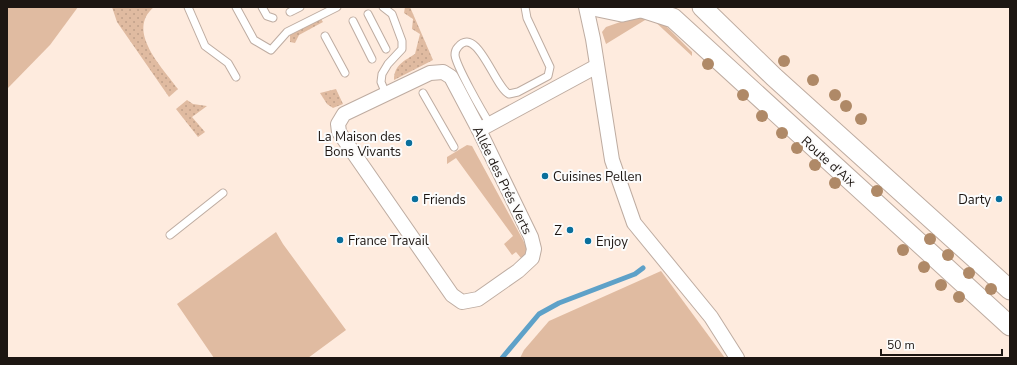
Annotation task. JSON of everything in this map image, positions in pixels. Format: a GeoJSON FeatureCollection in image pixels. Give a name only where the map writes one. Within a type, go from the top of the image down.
{"type":"FeatureCollection","features":[{"type":"Feature","properties":{"kind":"main road"},"geometry":{"type":"LineString","coordinates":[[598,7],[622,12],[643,8]]}},
{"type":"Feature","properties":{"kind":"main road","name":"Route d'Aix"},"geometry":{"type":"LineString","coordinates":[[702,7],[774,77],[1010,290]]}},
{"type":"Feature","properties":{"kind":"main road","name":"Route d'Aix"},"geometry":{"type":"LineString","coordinates":[[643,8],[673,18],[1010,326]]}},
{"type":"Feature","properties":{"kind":"street"},"geometry":{"type":"LineString","coordinates":[[586,7],[612,160],[634,223],[711,317],[737,358]]}},
{"type":"Feature","properties":{"kind":"street"},"geometry":{"type":"LineString","coordinates":[[485,127],[597,66]]}},
{"type":"Feature","properties":{"kind":"street","name":"Allée des Prés Verts"},"geometry":{"type":"LineString","coordinates":[[443,72],[451,77],[485,127],[531,237],[534,249],[532,258],[518,271],[478,299],[462,302],[452,295],[339,132],[338,124],[344,114],[386,94],[430,73],[443,72]]}},
{"type":"Feature","properties":{"kind":"lane"},"geometry":{"type":"LineString","coordinates":[[188,7],[205,46],[228,63],[236,77]]}},
{"type":"Feature","properties":{"kind":"lane"},"geometry":{"type":"LineString","coordinates":[[236,7],[254,40],[271,50],[287,32],[337,7]]}},
{"type":"Feature","properties":{"kind":"lane"},"geometry":{"type":"LineString","coordinates":[[262,7],[267,16],[273,18]]}},
{"type":"Feature","properties":{"kind":"lane"},"geometry":{"type":"LineString","coordinates":[[290,12],[300,7]]}},
{"type":"Feature","properties":{"kind":"lane"},"geometry":{"type":"LineString","coordinates":[[384,7],[392,14],[402,41],[402,49],[388,64],[382,74],[382,82],[386,94]]}},
{"type":"Feature","properties":{"kind":"lane"},"geometry":{"type":"LineString","coordinates":[[485,127],[479,106],[455,56],[456,49],[464,42],[468,42],[478,47],[502,90],[509,94],[518,92],[548,76],[550,68],[527,18],[526,7]]}},
{"type":"Feature","properties":{"kind":"lane"},"geometry":{"type":"LineString","coordinates":[[368,14],[386,49]]}},
{"type":"Feature","properties":{"kind":"lane"},"geometry":{"type":"LineString","coordinates":[[353,22],[372,59]]}},
{"type":"Feature","properties":{"kind":"lane"},"geometry":{"type":"LineString","coordinates":[[325,36],[345,73]]}},
{"type":"Feature","properties":{"kind":"lane"},"geometry":{"type":"LineString","coordinates":[[424,93],[454,147]]}},
{"type":"Feature","properties":{"kind":"lane"},"geometry":{"type":"LineString","coordinates":[[170,235],[223,193]]}},
{"type":"Feature","properties":{"kind":"shaded area"},"geometry":{"type":"Polygon","coordinates":[[[7,7],[78,7],[50,45],[7,89],[7,7]]]}},
{"type":"Feature","properties":{"kind":"shaded area"},"geometry":{"type":"Polygon","coordinates":[[[112,7],[154,7],[146,17],[143,27],[145,38],[156,60],[178,89],[169,97],[117,22],[112,7]]]}},
{"type":"Feature","properties":{"kind":"shaded area"},"geometry":{"type":"Polygon","coordinates":[[[405,7],[410,7],[433,60],[394,80],[394,75],[400,64],[415,54],[420,34],[412,29],[413,19],[404,13],[405,7]]]}},
{"type":"Feature","properties":{"kind":"shaded area"},"geometry":{"type":"Polygon","coordinates":[[[643,14],[656,16],[692,52],[692,56],[650,17],[606,44],[602,32],[606,27],[643,14]]]}},
{"type":"Feature","properties":{"kind":"shaded area"},"geometry":{"type":"Polygon","coordinates":[[[321,19],[323,22],[299,35],[295,43],[290,42],[290,35],[321,19]]]}},
{"type":"Feature","properties":{"kind":"shaded area"},"geometry":{"type":"Polygon","coordinates":[[[336,89],[343,104],[333,108],[327,104],[320,93],[336,89]]]}},
{"type":"Feature","properties":{"kind":"shaded area"},"geometry":{"type":"Polygon","coordinates":[[[187,100],[193,104],[207,106],[192,117],[205,132],[198,137],[176,109],[187,100]]]}},
{"type":"Feature","properties":{"kind":"shaded area"},"geometry":{"type":"Polygon","coordinates":[[[467,145],[472,146],[523,240],[529,253],[521,258],[516,252],[512,255],[504,244],[513,236],[456,158],[447,164],[447,157],[467,145]]]}},
{"type":"Feature","properties":{"kind":"shaded area"},"geometry":{"type":"Polygon","coordinates":[[[276,232],[283,244],[346,330],[308,358],[214,358],[177,304],[276,232]]]}},
{"type":"Feature","properties":{"kind":"shaded area"},"geometry":{"type":"Polygon","coordinates":[[[661,271],[725,358],[520,358],[524,350],[549,321],[661,271]]]}},
{"type":"Feature","properties":{"kind":"waterway"},"geometry":{"type":"LineString","coordinates":[[502,358],[539,314],[559,303],[635,274],[643,268]]}},
{"type":"Feature","properties":{"kind":"place","name":"La Maison des Bons Vivants"},"geometry":{"type":"Point","coordinates":[409,143]}},
{"type":"Feature","properties":{"kind":"place","name":"Cuisines Pellen"},"geometry":{"type":"Point","coordinates":[545,176]}},
{"type":"Feature","properties":{"kind":"place","name":"Friends"},"geometry":{"type":"Point","coordinates":[415,199]}},
{"type":"Feature","properties":{"kind":"place","name":"Darty"},"geometry":{"type":"Point","coordinates":[999,199]}},
{"type":"Feature","properties":{"kind":"place","name":"Z"},"geometry":{"type":"Point","coordinates":[570,230]}},
{"type":"Feature","properties":{"kind":"place","name":"France Travail"},"geometry":{"type":"Point","coordinates":[340,240]}},
{"type":"Feature","properties":{"kind":"place","name":"Enjoy"},"geometry":{"type":"Point","coordinates":[588,241]}}]}
